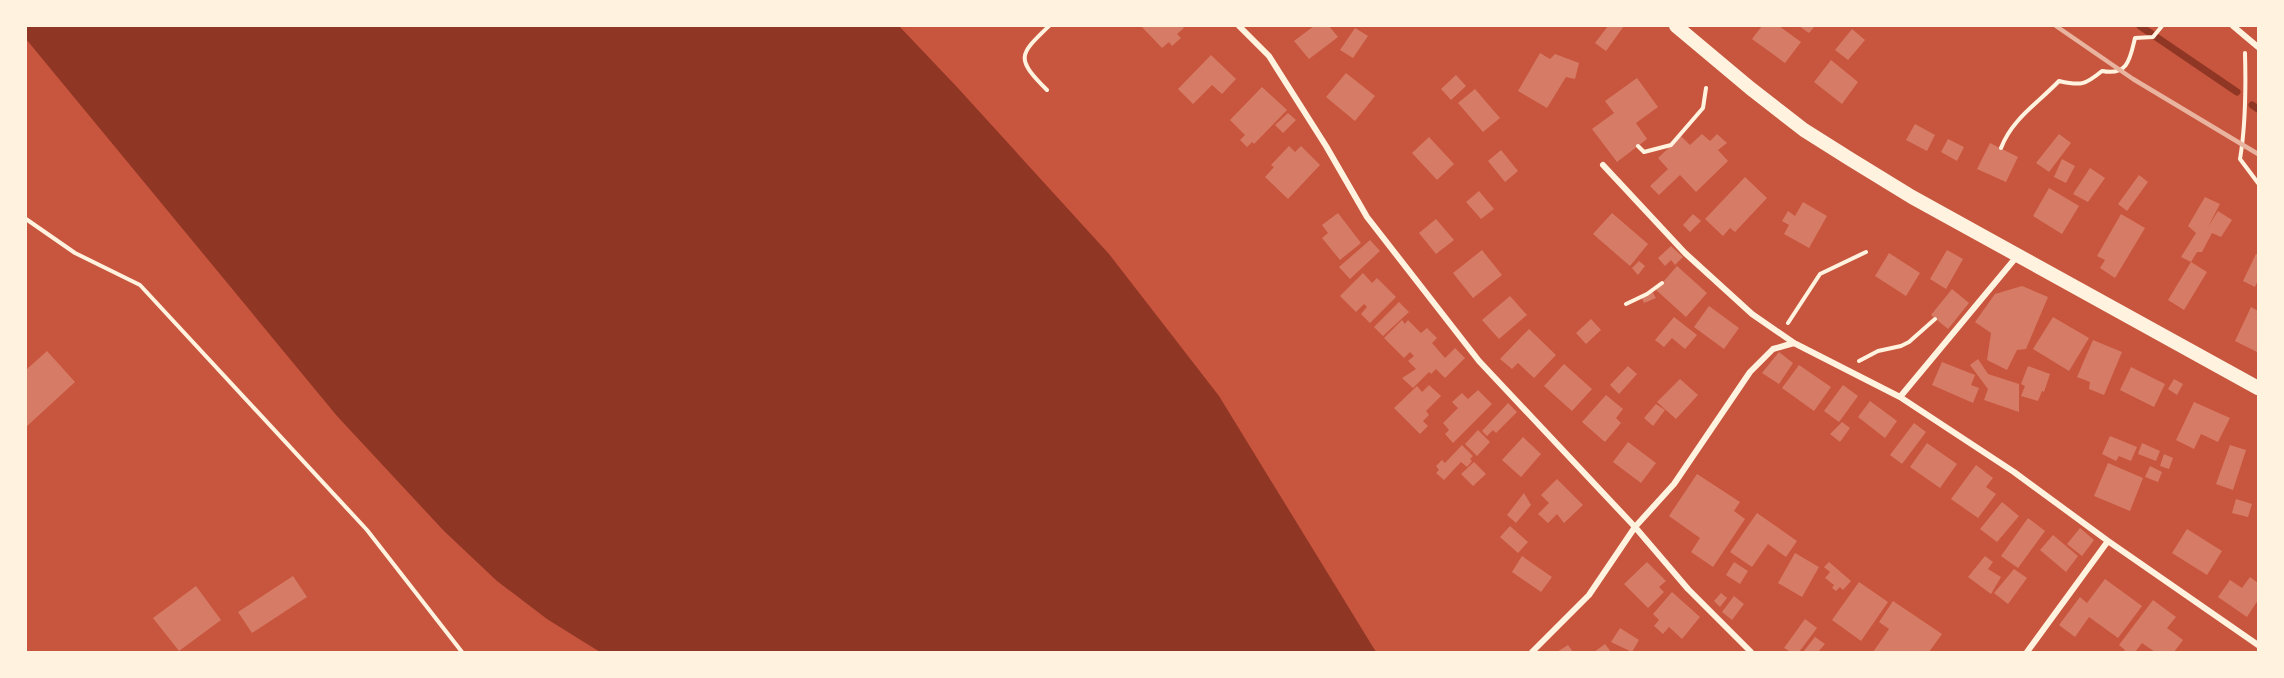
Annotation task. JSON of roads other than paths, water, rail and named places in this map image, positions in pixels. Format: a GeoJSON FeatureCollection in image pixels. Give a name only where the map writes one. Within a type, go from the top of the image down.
{"type":"FeatureCollection","features":[{"type":"Feature","properties":{"kind":"main road"},"geometry":{"type":"LineString","coordinates":[[1676,26],[1804,130],[1903,191],[2259,388]]}},
{"type":"Feature","properties":{"kind":"street"},"geometry":{"type":"LineString","coordinates":[[1239,26],[1269,56],[1326,146],[1367,217],[1479,361],[1635,527],[1688,589],[1751,652]]}},
{"type":"Feature","properties":{"kind":"street"},"geometry":{"type":"LineString","coordinates":[[2233,26],[2259,47]]}},
{"type":"Feature","properties":{"kind":"street"},"geometry":{"type":"LineString","coordinates":[[1603,165],[1685,252],[1752,314],[1794,343],[1900,397],[2014,472],[2108,541],[2259,645]]}},
{"type":"Feature","properties":{"kind":"street"},"geometry":{"type":"LineString","coordinates":[[1900,397],[2018,255]]}},
{"type":"Feature","properties":{"kind":"street"},"geometry":{"type":"LineString","coordinates":[[1532,652],[1589,595],[1635,527],[1674,483],[1750,372],[1773,349],[1794,343]]}},
{"type":"Feature","properties":{"kind":"street"},"geometry":{"type":"LineString","coordinates":[[2027,652],[2108,541]]}},
{"type":"Feature","properties":{"kind":"waterway"},"geometry":{"type":"LineString","coordinates":[[2140,26],[2237,92]]}},
{"type":"Feature","properties":{"kind":"waterway"},"geometry":{"type":"LineString","coordinates":[[2252,105],[2258,109]]}},
{"type":"Feature","properties":{"kind":"railway"},"geometry":{"type":"LineString","coordinates":[[2056,26],[2133,79],[2258,154]]}}]}
